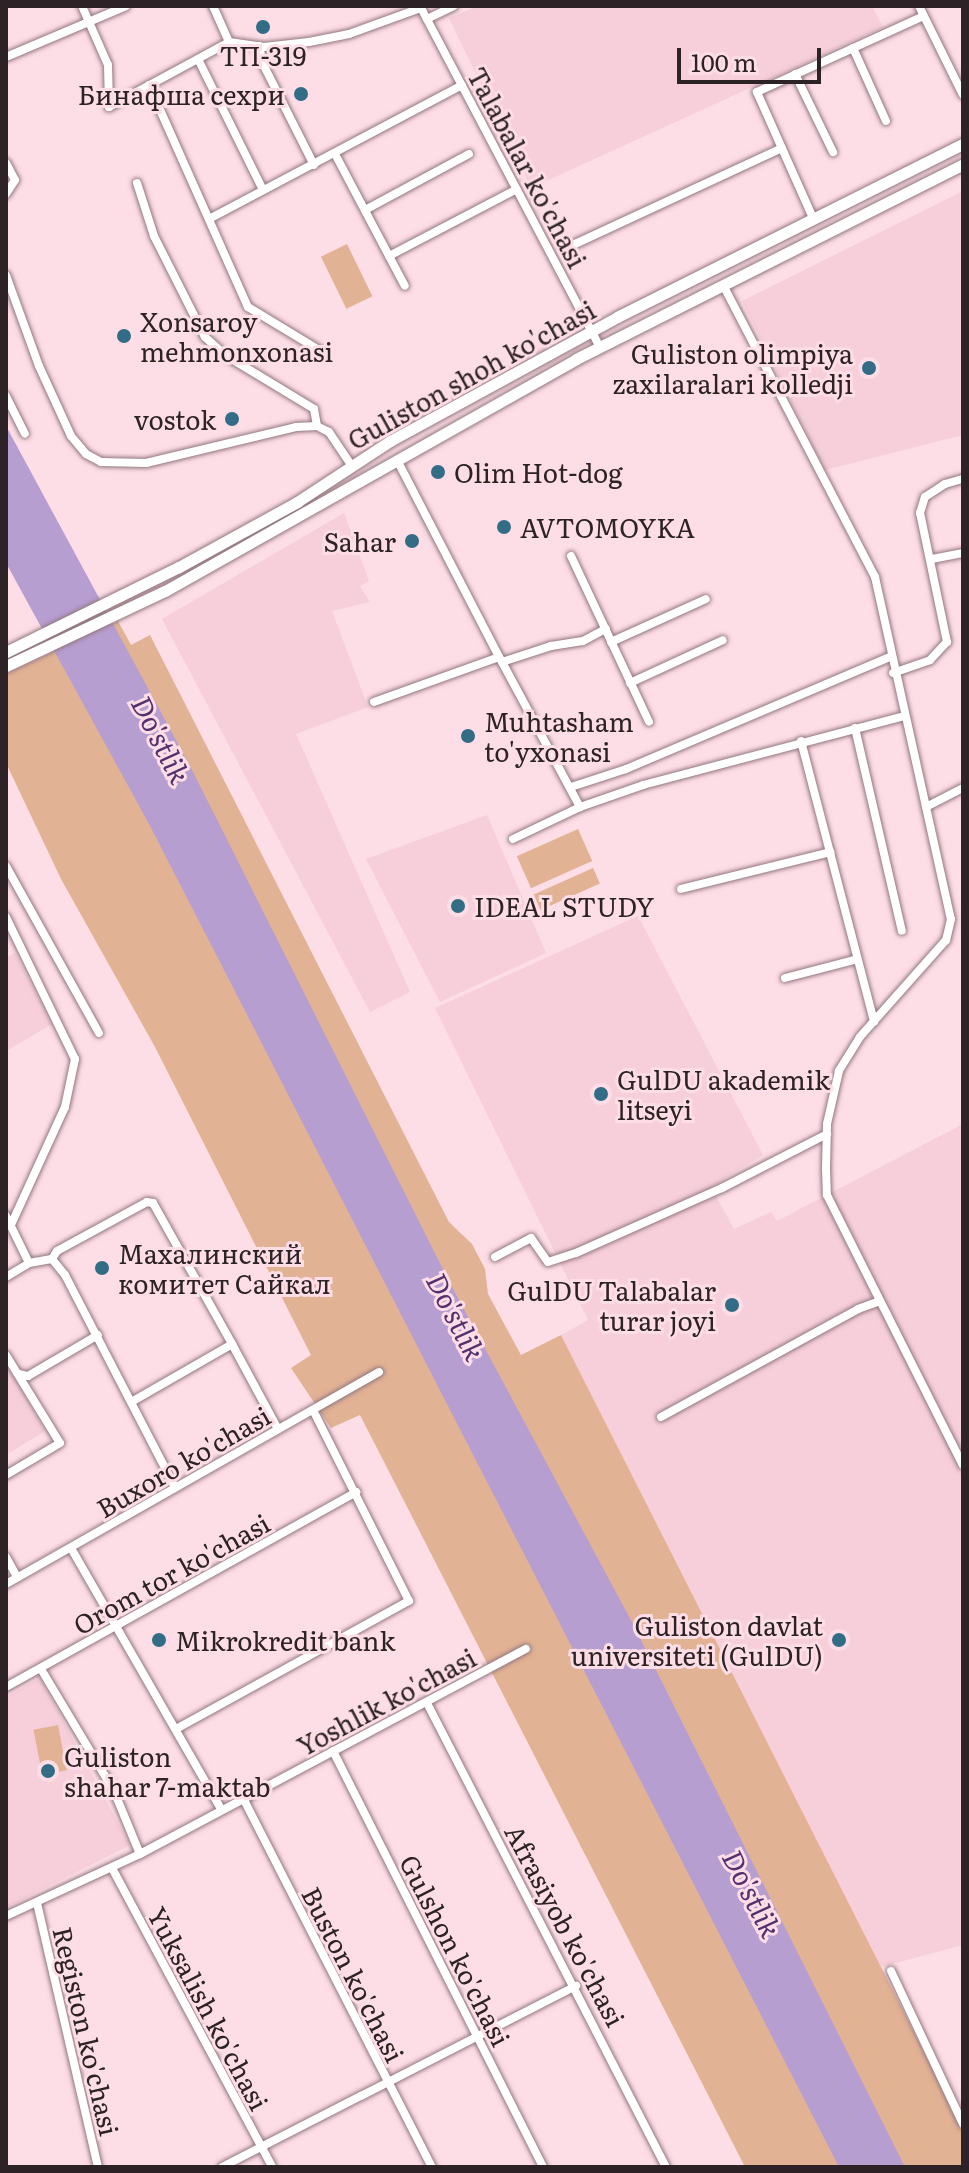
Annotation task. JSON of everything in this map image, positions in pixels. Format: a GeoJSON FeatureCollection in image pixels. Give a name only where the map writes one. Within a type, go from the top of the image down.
{"type":"FeatureCollection","features":[{"type":"Feature","properties":{"kind":"main road","name":"Guliston shoh ko'chasi"},"geometry":{"type":"LineString","coordinates":[[6,666],[30,656],[297,502],[351,465],[592,332],[963,144]]}},
{"type":"Feature","properties":{"kind":"main road","name":"Guliston shoh ko'chasi"},"geometry":{"type":"LineString","coordinates":[[6,652],[247,547],[372,473],[600,347],[963,164]]}},
{"type":"Feature","properties":{"kind":"street"},"geometry":{"type":"LineString","coordinates":[[82,6],[108,65],[109,107],[229,42],[259,46],[349,34],[421,7]]}},
{"type":"Feature","properties":{"kind":"street"},"geometry":{"type":"LineString","coordinates":[[6,57],[126,6]]}},
{"type":"Feature","properties":{"kind":"street"},"geometry":{"type":"LineString","coordinates":[[213,6],[229,42]]}},
{"type":"Feature","properties":{"kind":"street"},"geometry":{"type":"LineString","coordinates":[[427,19],[454,6]]}},
{"type":"Feature","properties":{"kind":"street"},"geometry":{"type":"LineString","coordinates":[[919,6],[963,95]]}},
{"type":"Feature","properties":{"kind":"street","name":"Talabalar ko'chasi"},"geometry":{"type":"LineString","coordinates":[[421,7],[600,347]]}},
{"type":"Feature","properties":{"kind":"street"},"geometry":{"type":"LineString","coordinates":[[813,218],[757,92],[924,16]]}},
{"type":"Feature","properties":{"kind":"street"},"geometry":{"type":"LineString","coordinates":[[259,46],[263,64],[314,165]]}},
{"type":"Feature","properties":{"kind":"street"},"geometry":{"type":"LineString","coordinates":[[853,48],[886,121]]}},
{"type":"Feature","properties":{"kind":"street"},"geometry":{"type":"LineString","coordinates":[[198,59],[263,190]]}},
{"type":"Feature","properties":{"kind":"street"},"geometry":{"type":"LineString","coordinates":[[795,74],[833,152]]}},
{"type":"Feature","properties":{"kind":"street"},"geometry":{"type":"LineString","coordinates":[[149,85],[248,307],[324,353]]}},
{"type":"Feature","properties":{"kind":"street"},"geometry":{"type":"LineString","coordinates":[[209,219],[462,85]]}},
{"type":"Feature","properties":{"kind":"street"},"geometry":{"type":"LineString","coordinates":[[575,244],[782,148]]}},
{"type":"Feature","properties":{"kind":"street"},"geometry":{"type":"LineString","coordinates":[[335,154],[405,286]]}},
{"type":"Feature","properties":{"kind":"street"},"geometry":{"type":"LineString","coordinates":[[365,210],[469,154]]}},
{"type":"Feature","properties":{"kind":"street"},"geometry":{"type":"LineString","coordinates":[[6,163],[15,180],[6,194]]}},
{"type":"Feature","properties":{"kind":"street"},"geometry":{"type":"LineString","coordinates":[[137,183],[154,236],[205,337],[225,355],[314,409],[317,426]]}},
{"type":"Feature","properties":{"kind":"street"},"geometry":{"type":"LineString","coordinates":[[389,256],[517,189]]}},
{"type":"Feature","properties":{"kind":"street"},"geometry":{"type":"LineString","coordinates":[[6,275],[39,366],[71,436],[86,454],[101,462],[146,463],[296,427],[317,426],[329,432],[351,465]]}},
{"type":"Feature","properties":{"kind":"street"},"geometry":{"type":"LineString","coordinates":[[723,285],[875,577],[893,673],[951,919],[946,940],[860,1037],[839,1071],[827,1134],[827,1195],[963,1465]]}},
{"type":"Feature","properties":{"kind":"street"},"geometry":{"type":"LineString","coordinates":[[6,396],[25,434]]}},
{"type":"Feature","properties":{"kind":"street"},"geometry":{"type":"LineString","coordinates":[[397,460],[580,807]]}},
{"type":"Feature","properties":{"kind":"street"},"geometry":{"type":"LineString","coordinates":[[893,673],[930,660],[947,642],[920,513],[925,497],[945,484],[963,479]]}},
{"type":"Feature","properties":{"kind":"street"},"geometry":{"type":"LineString","coordinates":[[932,559],[963,553]]}},
{"type":"Feature","properties":{"kind":"street"},"geometry":{"type":"LineString","coordinates":[[571,556],[649,722]]}},
{"type":"Feature","properties":{"kind":"street"},"geometry":{"type":"LineString","coordinates":[[611,642],[706,599]]}},
{"type":"Feature","properties":{"kind":"street"},"geometry":{"type":"LineString","coordinates":[[374,702],[500,659],[583,641],[606,629]]}},
{"type":"Feature","properties":{"kind":"street"},"geometry":{"type":"LineString","coordinates":[[630,683],[723,640]]}},
{"type":"Feature","properties":{"kind":"street"},"geometry":{"type":"LineString","coordinates":[[571,787],[626,769],[890,657]]}},
{"type":"Feature","properties":{"kind":"street"},"geometry":{"type":"LineString","coordinates":[[513,839],[580,807],[643,785],[904,716]]}},
{"type":"Feature","properties":{"kind":"street"},"geometry":{"type":"LineString","coordinates":[[855,728],[902,931]]}},
{"type":"Feature","properties":{"kind":"street"},"geometry":{"type":"LineString","coordinates":[[801,741],[874,1022]]}},
{"type":"Feature","properties":{"kind":"street"},"geometry":{"type":"LineString","coordinates":[[926,807],[963,788]]}},
{"type":"Feature","properties":{"kind":"street"},"geometry":{"type":"LineString","coordinates":[[681,889],[830,852]]}},
{"type":"Feature","properties":{"kind":"street"},"geometry":{"type":"LineString","coordinates":[[6,866],[99,1033]]}},
{"type":"Feature","properties":{"kind":"street"},"geometry":{"type":"LineString","coordinates":[[6,917],[75,1059],[65,1107],[10,1229]]}},
{"type":"Feature","properties":{"kind":"street"},"geometry":{"type":"LineString","coordinates":[[785,978],[858,959]]}},
{"type":"Feature","properties":{"kind":"street"},"geometry":{"type":"LineString","coordinates":[[495,1257],[531,1238],[548,1262],[576,1253],[722,1188],[827,1134]]}},
{"type":"Feature","properties":{"kind":"street"},"geometry":{"type":"LineString","coordinates":[[6,1277],[29,1263],[52,1259],[57,1251],[147,1202],[153,1203],[278,1429]]}},
{"type":"Feature","properties":{"kind":"street"},"geometry":{"type":"LineString","coordinates":[[6,1216],[29,1263]]}},
{"type":"Feature","properties":{"kind":"street"},"geometry":{"type":"LineString","coordinates":[[52,1259],[65,1275],[98,1335],[175,1487]]}},
{"type":"Feature","properties":{"kind":"street"},"geometry":{"type":"LineString","coordinates":[[661,1417],[858,1309],[880,1301]]}},
{"type":"Feature","properties":{"kind":"street"},"geometry":{"type":"LineString","coordinates":[[19,1374],[28,1376],[98,1335]]}},
{"type":"Feature","properties":{"kind":"street"},"geometry":{"type":"LineString","coordinates":[[133,1401],[232,1344]]}},
{"type":"Feature","properties":{"kind":"street"},"geometry":{"type":"LineString","coordinates":[[6,1355],[60,1443],[6,1475]]}},
{"type":"Feature","properties":{"kind":"street","name":"Buxoro ko'chasi"},"geometry":{"type":"LineString","coordinates":[[6,1584],[379,1372]]}},
{"type":"Feature","properties":{"kind":"street"},"geometry":{"type":"LineString","coordinates":[[176,1729],[409,1601],[313,1410]]}},
{"type":"Feature","properties":{"kind":"street","name":"Orom tor ko'chasi"},"geometry":{"type":"LineString","coordinates":[[6,1687],[356,1492]]}},
{"type":"Feature","properties":{"kind":"street"},"geometry":{"type":"LineString","coordinates":[[71,1548],[221,1809]]}},
{"type":"Feature","properties":{"kind":"street"},"geometry":{"type":"LineString","coordinates":[[6,1557],[17,1577]]}},
{"type":"Feature","properties":{"kind":"street","name":"Yoshlik ko'chasi"},"geometry":{"type":"LineString","coordinates":[[6,1916],[140,1854],[526,1649]]}},
{"type":"Feature","properties":{"kind":"street"},"geometry":{"type":"LineString","coordinates":[[41,1669],[114,1791],[140,1854]]}},
{"type":"Feature","properties":{"kind":"street","name":"Afrasiyob ko'chasi"},"geometry":{"type":"LineString","coordinates":[[427,1703],[576,1986],[666,2167]]}},
{"type":"Feature","properties":{"kind":"street","name":"Gulshon ko'chasi"},"geometry":{"type":"LineString","coordinates":[[333,1751],[543,2167]]}},
{"type":"Feature","properties":{"kind":"street","name":"Buston ko'chasi"},"geometry":{"type":"LineString","coordinates":[[243,1798],[432,2167]]}},
{"type":"Feature","properties":{"kind":"street","name":"Yuksalish ko'chasi"},"geometry":{"type":"LineString","coordinates":[[112,1868],[272,2167]]}},
{"type":"Feature","properties":{"kind":"street","name":"Registon ko'chasi"},"geometry":{"type":"LineString","coordinates":[[37,1903],[98,2167]]}},
{"type":"Feature","properties":{"kind":"street"},"geometry":{"type":"LineString","coordinates":[[891,1971],[963,2124]]}},
{"type":"Feature","properties":{"kind":"street"},"geometry":{"type":"LineString","coordinates":[[222,2167],[261,2150],[576,1986]]}},
{"type":"Feature","properties":{"kind":"shaded area"},"geometry":{"type":"Polygon","coordinates":[[[478,6],[872,6],[883,27],[531,188],[449,18],[478,6]]]}},
{"type":"Feature","properties":{"kind":"shaded area","name":"Guliston olimpiya zaxilaralari kolledji"},"geometry":{"type":"Polygon","coordinates":[[[963,191],[963,435],[825,470],[742,301],[963,191]]]}},
{"type":"Feature","properties":{"kind":"shaded area"},"geometry":{"type":"Polygon","coordinates":[[[347,244],[372,296],[346,309],[321,257],[347,244]]]}},
{"type":"Feature","properties":{"kind":"shaded area"},"geometry":{"type":"Polygon","coordinates":[[[344,513],[369,581],[360,586],[370,602],[332,611],[368,707],[296,734],[410,992],[370,1012],[162,619],[344,513]]]}},
{"type":"Feature","properties":{"kind":"shaded area"},"geometry":{"type":"Polygon","coordinates":[[[118,621],[131,645],[150,635],[449,1222],[472,1244],[485,1269],[488,1294],[521,1355],[561,1335],[963,2129],[963,2167],[745,2167],[360,1415],[331,1428],[291,1368],[311,1355],[155,1047],[61,879],[6,763],[6,674],[118,621]]]}},
{"type":"Feature","properties":{"kind":"shaded area","name":"IDEAL STUDY"},"geometry":{"type":"Polygon","coordinates":[[[487,815],[546,953],[440,1002],[366,859],[487,815]]]}},
{"type":"Feature","properties":{"kind":"shaded area"},"geometry":{"type":"Polygon","coordinates":[[[578,829],[592,861],[531,888],[517,856],[578,829]]]}},
{"type":"Feature","properties":{"kind":"shaded area"},"geometry":{"type":"Polygon","coordinates":[[[593,868],[600,884],[541,910],[534,894],[593,868]]]}},
{"type":"Feature","properties":{"kind":"shaded area","name":"Guliston davlat universiteti (GulDU)"},"geometry":{"type":"Polygon","coordinates":[[[638,916],[763,1155],[711,1187],[734,1229],[771,1212],[777,1221],[963,1124],[963,1945],[881,1967],[561,1335],[588,1320],[435,1008],[638,916]]]}},
{"type":"Feature","properties":{"kind":"shaded area"},"geometry":{"type":"Polygon","coordinates":[[[15,953],[52,1024],[6,1051],[6,958],[15,953]]]}},
{"type":"Feature","properties":{"kind":"shaded area"},"geometry":{"type":"Polygon","coordinates":[[[6,1364],[45,1431],[6,1455],[6,1364]]]}},
{"type":"Feature","properties":{"kind":"shaded area","name":"Guliston shahar 7-maktab"},"geometry":{"type":"Polygon","coordinates":[[[40,1678],[130,1845],[6,1908],[6,1697],[40,1678]]]}},
{"type":"Feature","properties":{"kind":"shaded area"},"geometry":{"type":"Polygon","coordinates":[[[58,1725],[67,1770],[42,1775],[33,1730],[58,1725]]]}},
{"type":"Feature","properties":{"kind":"water","name":"Do'stlik"},"geometry":{"type":"Polygon","coordinates":[[[6,426],[189,764],[452,1287],[633,1624],[905,2167],[839,2167],[149,824],[6,563],[6,426]]]}},
{"type":"Feature","properties":{"kind":"place","name":"ТП-319"},"geometry":{"type":"Point","coordinates":[263,27]}},
{"type":"Feature","properties":{"kind":"place","name":"Бинафша сехри"},"geometry":{"type":"Point","coordinates":[301,94]}},
{"type":"Feature","properties":{"kind":"place","name":"Xonsaroy mehmonxonasi"},"geometry":{"type":"Point","coordinates":[124,336]}},
{"type":"Feature","properties":{"kind":"place","name":"Guliston olimpiya zaxilaralari kolledji"},"geometry":{"type":"Point","coordinates":[869,368]}},
{"type":"Feature","properties":{"kind":"place","name":"vostok"},"geometry":{"type":"Point","coordinates":[232,419]}},
{"type":"Feature","properties":{"kind":"place","name":"Olim Hot-dog"},"geometry":{"type":"Point","coordinates":[438,472]}},
{"type":"Feature","properties":{"kind":"place","name":"AVTOMOYKA"},"geometry":{"type":"Point","coordinates":[504,527]}},
{"type":"Feature","properties":{"kind":"place","name":"Sahar"},"geometry":{"type":"Point","coordinates":[412,541]}},
{"type":"Feature","properties":{"kind":"place","name":"Muhtasham to'yxonasi"},"geometry":{"type":"Point","coordinates":[468,736]}},
{"type":"Feature","properties":{"kind":"place","name":"IDEAL STUDY"},"geometry":{"type":"Point","coordinates":[458,906]}},
{"type":"Feature","properties":{"kind":"place","name":"GulDU akademik litseyi"},"geometry":{"type":"Point","coordinates":[601,1094]}},
{"type":"Feature","properties":{"kind":"place","name":"Махалинский комитет Сайкал"},"geometry":{"type":"Point","coordinates":[102,1268]}},
{"type":"Feature","properties":{"kind":"place","name":"GulDU Talabalar turar joyi"},"geometry":{"type":"Point","coordinates":[732,1305]}},
{"type":"Feature","properties":{"kind":"place","name":"Mikrokredit bank"},"geometry":{"type":"Point","coordinates":[159,1640]}},
{"type":"Feature","properties":{"kind":"place","name":"Guliston davlat universiteti (GulDU)"},"geometry":{"type":"Point","coordinates":[839,1640]}},
{"type":"Feature","properties":{"kind":"place","name":"Guliston shahar 7-maktab"},"geometry":{"type":"Point","coordinates":[48,1771]}}]}
